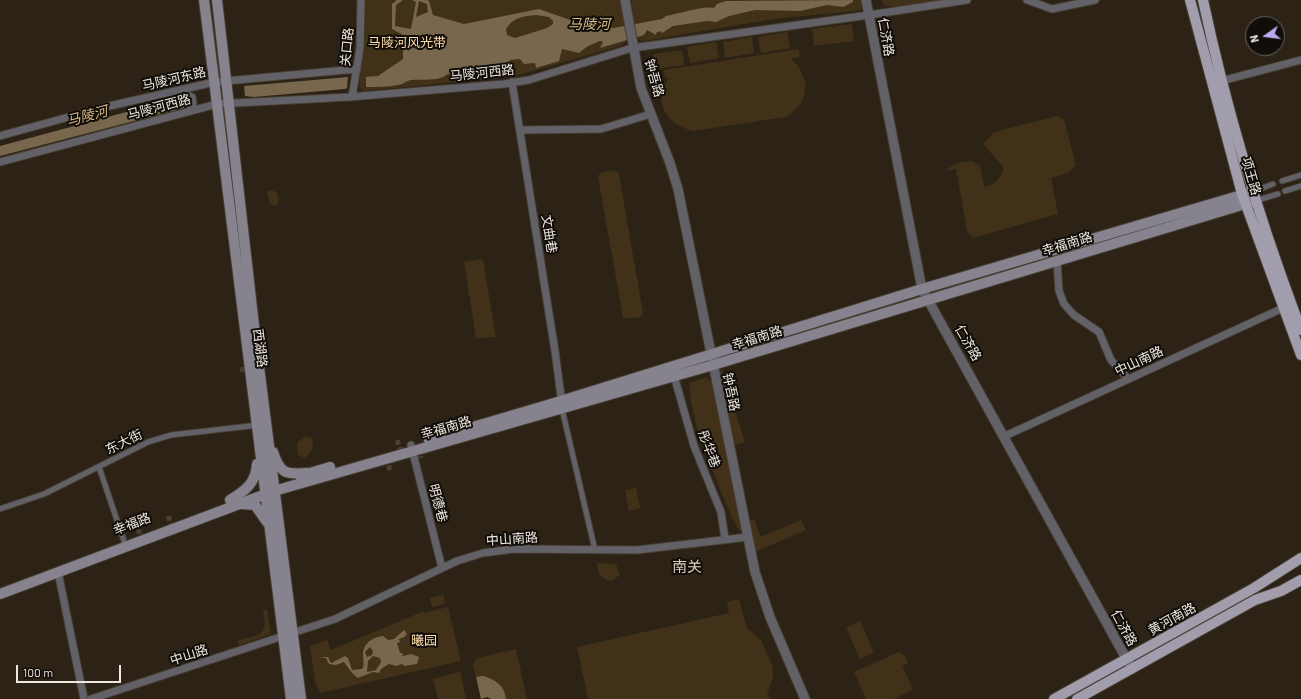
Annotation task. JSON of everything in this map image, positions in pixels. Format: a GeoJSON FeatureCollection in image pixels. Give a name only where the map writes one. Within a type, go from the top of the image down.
{"type":"FeatureCollection","features":[{"type":"Feature","properties":{"kind":"main road","name":"西湖路"},"geometry":{"type":"LineString","coordinates":[[204,0],[288,635],[301,699]]}},
{"type":"Feature","properties":{"kind":"main road","name":"西湖路"},"geometry":{"type":"LineString","coordinates":[[217,0],[230,103],[261,427]]}},
{"type":"Feature","properties":{"kind":"main road","name":"项王路"},"geometry":{"type":"LineString","coordinates":[[1190,0],[1249,198],[1284,308],[1301,355]]}},
{"type":"Feature","properties":{"kind":"main road","name":"项王路"},"geometry":{"type":"LineString","coordinates":[[1203,0],[1249,198],[1301,330]]}},
{"type":"Feature","properties":{"kind":"main road","name":"幸福南路"},"geometry":{"type":"LineString","coordinates":[[712,360],[928,300],[1057,261],[1249,198]]}},
{"type":"Feature","properties":{"kind":"main road","name":"幸福南路"},"geometry":{"type":"LineString","coordinates":[[269,489],[313,475],[673,372],[922,290],[1249,198]]}},
{"type":"Feature","properties":{"kind":"main road"},"geometry":{"type":"LineString","coordinates":[[261,427],[280,469],[290,474],[313,475]]}},
{"type":"Feature","properties":{"kind":"main road"},"geometry":{"type":"LineString","coordinates":[[231,503],[250,486],[255,477],[261,427]]}},
{"type":"Feature","properties":{"kind":"main road"},"geometry":{"type":"LineString","coordinates":[[274,525],[284,496],[313,475]]}},
{"type":"Feature","properties":{"kind":"main road","name":"幸福路"},"geometry":{"type":"LineString","coordinates":[[0,594],[269,489]]}},
{"type":"Feature","properties":{"kind":"main road"},"geometry":{"type":"LineString","coordinates":[[231,503],[255,505],[274,525]]}},
{"type":"Feature","properties":{"kind":"main road","name":"幸福路"},"geometry":{"type":"LineString","coordinates":[[0,587],[125,544]]}},
{"type":"Feature","properties":{"kind":"main road","name":"黄河南路"},"geometry":{"type":"LineString","coordinates":[[1054,699],[1254,588],[1301,558]]}},
{"type":"Feature","properties":{"kind":"main road","name":"黄河南路"},"geometry":{"type":"LineString","coordinates":[[1078,699],[1255,600],[1281,591],[1301,580]]}},
{"type":"Feature","properties":{"kind":"main road","name":"西湖路"},"geometry":{"type":"LineString","coordinates":[[288,635],[291,699]]}},
{"type":"Feature","properties":{"kind":"street","name":"关口路"},"geometry":{"type":"LineString","coordinates":[[352,97],[360,42],[361,0]]}},
{"type":"Feature","properties":{"kind":"street","name":"钟吾路"},"geometry":{"type":"LineString","coordinates":[[625,0],[641,88],[670,163],[678,189],[748,537],[762,595],[784,652],[805,699]]}},
{"type":"Feature","properties":{"kind":"street","name":"仁济路"},"geometry":{"type":"LineString","coordinates":[[866,0],[922,290],[1132,669]]}},
{"type":"Feature","properties":{"kind":"street","name":"马陵河西路"},"geometry":{"type":"LineString","coordinates":[[0,162],[217,104],[352,97],[529,80],[572,67],[632,44],[869,15],[967,0]]}},
{"type":"Feature","properties":{"kind":"street"},"geometry":{"type":"LineString","coordinates":[[1030,0],[1046,8],[1052,9],[1094,0]]}},
{"type":"Feature","properties":{"kind":"street"},"geometry":{"type":"LineString","coordinates":[[1221,81],[1301,60]]}},
{"type":"Feature","properties":{"kind":"street","name":"马陵河东路"},"geometry":{"type":"LineString","coordinates":[[0,136],[106,107],[214,82],[357,69]]}},
{"type":"Feature","properties":{"kind":"street","name":"文曲巷"},"geometry":{"type":"LineString","coordinates":[[512,82],[561,390],[562,405]]}},
{"type":"Feature","properties":{"kind":"street"},"geometry":{"type":"LineString","coordinates":[[176,91],[192,97],[193,104],[189,111]]}},
{"type":"Feature","properties":{"kind":"street"},"geometry":{"type":"LineString","coordinates":[[520,130],[600,129],[651,114]]}},
{"type":"Feature","properties":{"kind":"street"},"geometry":{"type":"LineString","coordinates":[[1282,182],[1301,175]]}},
{"type":"Feature","properties":{"kind":"street"},"geometry":{"type":"LineString","coordinates":[[1249,198],[1273,184]]}},
{"type":"Feature","properties":{"kind":"street"},"geometry":{"type":"LineString","coordinates":[[1285,191],[1301,186]]}},
{"type":"Feature","properties":{"kind":"street"},"geometry":{"type":"LineString","coordinates":[[1249,198],[1278,194]]}},
{"type":"Feature","properties":{"kind":"street"},"geometry":{"type":"LineString","coordinates":[[1057,261],[1059,291],[1064,304],[1074,315],[1094,327],[1099,332],[1110,360],[1128,379]]}},
{"type":"Feature","properties":{"kind":"street","name":"中山南路"},"geometry":{"type":"LineString","coordinates":[[1004,436],[1284,308]]}},
{"type":"Feature","properties":{"kind":"street","name":"彤华巷"},"geometry":{"type":"LineString","coordinates":[[673,372],[694,446],[721,512],[725,539]]}},
{"type":"Feature","properties":{"kind":"street"},"geometry":{"type":"LineString","coordinates":[[562,405],[595,550]]}},
{"type":"Feature","properties":{"kind":"street","name":"东大街"},"geometry":{"type":"LineString","coordinates":[[0,509],[44,494],[148,442],[164,436],[261,427]]}},
{"type":"Feature","properties":{"kind":"street","name":"明德巷"},"geometry":{"type":"LineString","coordinates":[[411,448],[442,568]]}},
{"type":"Feature","properties":{"kind":"street"},"geometry":{"type":"LineString","coordinates":[[99,467],[125,544]]}},
{"type":"Feature","properties":{"kind":"street","name":"中山南路"},"geometry":{"type":"LineString","coordinates":[[288,635],[351,612],[442,568],[483,553],[503,549],[637,550],[748,537]]}},
{"type":"Feature","properties":{"kind":"street"},"geometry":{"type":"LineString","coordinates":[[58,572],[84,699]]}},
{"type":"Feature","properties":{"kind":"street","name":"中山路"},"geometry":{"type":"LineString","coordinates":[[91,699],[288,635]]}},
{"type":"Feature","properties":{"kind":"green space","name":"马陵河风光带"},"geometry":{"type":"Polygon","coordinates":[[[364,0],[621,0],[626,42],[620,46],[515,76],[365,91],[361,90],[359,84],[365,35],[364,0]]]}},
{"type":"Feature","properties":{"kind":"green space"},"geometry":{"type":"Polygon","coordinates":[[[631,0],[862,0],[863,5],[860,10],[854,11],[774,19],[644,41],[639,40],[636,36],[631,0]]]}},
{"type":"Feature","properties":{"kind":"green space"},"geometry":{"type":"Polygon","coordinates":[[[882,0],[944,0],[893,7],[884,5],[882,0]]]}},
{"type":"Feature","properties":{"kind":"green space"},"geometry":{"type":"Polygon","coordinates":[[[852,24],[854,41],[814,46],[812,29],[852,24]]]}},
{"type":"Feature","properties":{"kind":"green space"},"geometry":{"type":"Polygon","coordinates":[[[787,32],[790,48],[761,53],[758,37],[787,32]]]}},
{"type":"Feature","properties":{"kind":"green space"},"geometry":{"type":"Polygon","coordinates":[[[752,37],[754,53],[725,58],[723,42],[752,37]]]}},
{"type":"Feature","properties":{"kind":"green space"},"geometry":{"type":"Polygon","coordinates":[[[716,42],[719,58],[690,63],[687,47],[716,42]]]}},
{"type":"Feature","properties":{"kind":"green space"},"geometry":{"type":"Polygon","coordinates":[[[799,49],[800,57],[791,59],[799,67],[806,84],[804,96],[801,103],[791,114],[785,117],[694,131],[680,126],[665,113],[661,100],[663,88],[669,77],[665,78],[664,70],[799,49]]]}},
{"type":"Feature","properties":{"kind":"green space"},"geometry":{"type":"Polygon","coordinates":[[[682,50],[684,65],[655,69],[653,54],[682,50]]]}},
{"type":"Feature","properties":{"kind":"green space"},"geometry":{"type":"Polygon","coordinates":[[[1058,116],[1064,120],[1076,165],[1068,173],[1051,178],[1058,214],[973,238],[967,231],[956,169],[945,170],[958,163],[972,161],[980,166],[984,187],[992,184],[1001,176],[1004,168],[983,144],[994,132],[1058,116]]]}},
{"type":"Feature","properties":{"kind":"green space"},"geometry":{"type":"Polygon","coordinates":[[[615,170],[619,174],[643,313],[640,317],[626,319],[623,317],[598,177],[600,173],[615,170]]]}},
{"type":"Feature","properties":{"kind":"green space"},"geometry":{"type":"Polygon","coordinates":[[[269,190],[277,192],[279,201],[276,206],[270,204],[267,193],[269,190]]]}},
{"type":"Feature","properties":{"kind":"green space"},"geometry":{"type":"Polygon","coordinates":[[[483,259],[496,337],[476,338],[464,262],[483,259]]]}},
{"type":"Feature","properties":{"kind":"green space"},"geometry":{"type":"Polygon","coordinates":[[[722,370],[745,442],[732,446],[716,372],[722,370]]]}},
{"type":"Feature","properties":{"kind":"green space"},"geometry":{"type":"Polygon","coordinates":[[[707,377],[712,383],[742,531],[740,531],[729,510],[696,424],[690,397],[689,383],[707,377]]]}},
{"type":"Feature","properties":{"kind":"green space"},"geometry":{"type":"Polygon","coordinates":[[[306,436],[312,438],[313,448],[305,458],[298,455],[297,443],[306,436]]]}},
{"type":"Feature","properties":{"kind":"green space"},"geometry":{"type":"Polygon","coordinates":[[[636,488],[640,508],[629,511],[625,490],[636,488]]]}},
{"type":"Feature","properties":{"kind":"green space"},"geometry":{"type":"Polygon","coordinates":[[[754,519],[761,537],[801,520],[806,530],[755,552],[749,521],[754,519]]]}},
{"type":"Feature","properties":{"kind":"green space"},"geometry":{"type":"Polygon","coordinates":[[[597,563],[616,564],[620,575],[611,581],[605,579],[599,573],[597,563]]]}},
{"type":"Feature","properties":{"kind":"green space"},"geometry":{"type":"Polygon","coordinates":[[[443,595],[445,604],[432,607],[430,598],[443,595]]]}},
{"type":"Feature","properties":{"kind":"green space"},"geometry":{"type":"Polygon","coordinates":[[[739,599],[747,628],[761,640],[773,667],[773,677],[767,695],[771,699],[588,699],[577,647],[729,613],[727,602],[739,599]]]}},
{"type":"Feature","properties":{"kind":"green space","name":"曦园"},"geometry":{"type":"Polygon","coordinates":[[[448,607],[461,661],[320,693],[315,681],[310,646],[327,640],[331,650],[424,611],[425,613],[448,607]]]}},
{"type":"Feature","properties":{"kind":"green space"},"geometry":{"type":"Polygon","coordinates":[[[263,610],[267,610],[271,634],[239,645],[237,641],[261,633],[264,626],[263,610]]]}},
{"type":"Feature","properties":{"kind":"green space"},"geometry":{"type":"Polygon","coordinates":[[[860,621],[874,652],[860,659],[846,628],[860,621]]]}},
{"type":"Feature","properties":{"kind":"green space"},"geometry":{"type":"Polygon","coordinates":[[[516,649],[527,699],[506,699],[506,695],[489,677],[476,677],[473,665],[477,658],[516,649]]]}},
{"type":"Feature","properties":{"kind":"green space"},"geometry":{"type":"Polygon","coordinates":[[[899,652],[904,655],[908,663],[902,666],[913,689],[894,699],[866,699],[854,672],[899,652]]]}},
{"type":"Feature","properties":{"kind":"green space"},"geometry":{"type":"Polygon","coordinates":[[[460,672],[466,699],[438,699],[433,679],[460,672]]]}},
{"type":"Feature","properties":{"kind":"water","name":"马陵河"},"geometry":{"type":"Polygon","coordinates":[[[403,0],[396,5],[395,26],[411,29],[416,2],[412,0],[427,0],[429,1],[433,15],[464,24],[539,9],[576,22],[578,31],[589,29],[589,27],[584,28],[583,22],[593,20],[607,27],[614,28],[662,19],[666,16],[698,9],[710,7],[714,8],[717,4],[726,1],[853,0],[853,2],[843,7],[827,5],[800,11],[755,10],[729,16],[716,22],[707,21],[673,26],[662,33],[660,31],[656,33],[656,35],[647,30],[644,35],[600,48],[603,42],[600,41],[588,46],[579,53],[562,49],[559,61],[536,68],[535,63],[524,64],[520,59],[510,60],[509,63],[502,65],[500,71],[448,74],[444,77],[430,80],[411,80],[400,85],[366,87],[366,77],[378,76],[403,59],[403,35],[392,29],[392,4],[396,1],[403,0]],[[419,1],[416,17],[428,12],[427,4],[419,1]],[[536,15],[518,18],[515,20],[508,26],[506,30],[507,35],[515,38],[547,28],[553,24],[553,21],[549,17],[536,15]]]}},
{"type":"Feature","properties":{"kind":"water"},"geometry":{"type":"Polygon","coordinates":[[[348,77],[347,88],[345,89],[254,97],[245,96],[244,86],[348,77]]]}},
{"type":"Feature","properties":{"kind":"water"},"geometry":{"type":"Polygon","coordinates":[[[182,97],[184,108],[0,156],[0,146],[182,97]]]}},
{"type":"Feature","properties":{"kind":"water"},"geometry":{"type":"Polygon","coordinates":[[[404,630],[407,634],[399,639],[400,642],[397,643],[400,653],[402,653],[403,656],[411,654],[419,657],[417,664],[404,666],[402,664],[396,666],[389,664],[381,669],[379,673],[373,672],[358,678],[352,673],[344,662],[336,665],[329,664],[326,658],[319,657],[328,657],[331,663],[345,656],[348,658],[352,670],[362,669],[364,665],[363,652],[368,642],[383,636],[388,640],[394,639],[404,630]],[[370,647],[365,652],[367,657],[372,655],[373,651],[370,647]],[[373,656],[368,661],[367,672],[376,670],[381,662],[380,658],[373,656]]]}},
{"type":"Feature","properties":{"kind":"water"},"geometry":{"type":"Polygon","coordinates":[[[483,676],[492,679],[499,684],[504,690],[506,699],[491,699],[487,697],[481,699],[476,677],[483,676]]]}},
{"type":"Feature","properties":{"kind":"tunnel"},"geometry":{"type":"LineString","coordinates":[[240,370],[251,368]]}},
{"type":"Feature","properties":{"kind":"tunnel"},"geometry":{"type":"LineString","coordinates":[[397,440],[401,451]]}},
{"type":"Feature","properties":{"kind":"tunnel"},"geometry":{"type":"LineString","coordinates":[[419,449],[421,458]]}},
{"type":"Feature","properties":{"kind":"tunnel"},"geometry":{"type":"LineString","coordinates":[[387,458],[390,471]]}},
{"type":"Feature","properties":{"kind":"tunnel"},"geometry":{"type":"LineString","coordinates":[[168,516],[175,537]]}},
{"type":"Feature","properties":{"kind":"tunnel"},"geometry":{"type":"LineString","coordinates":[[138,529],[141,537],[145,535]]}},
{"type":"Feature","properties":{"kind":"district","name":"南关"},"geometry":{"type":"Point","coordinates":[687,567]}}]}
